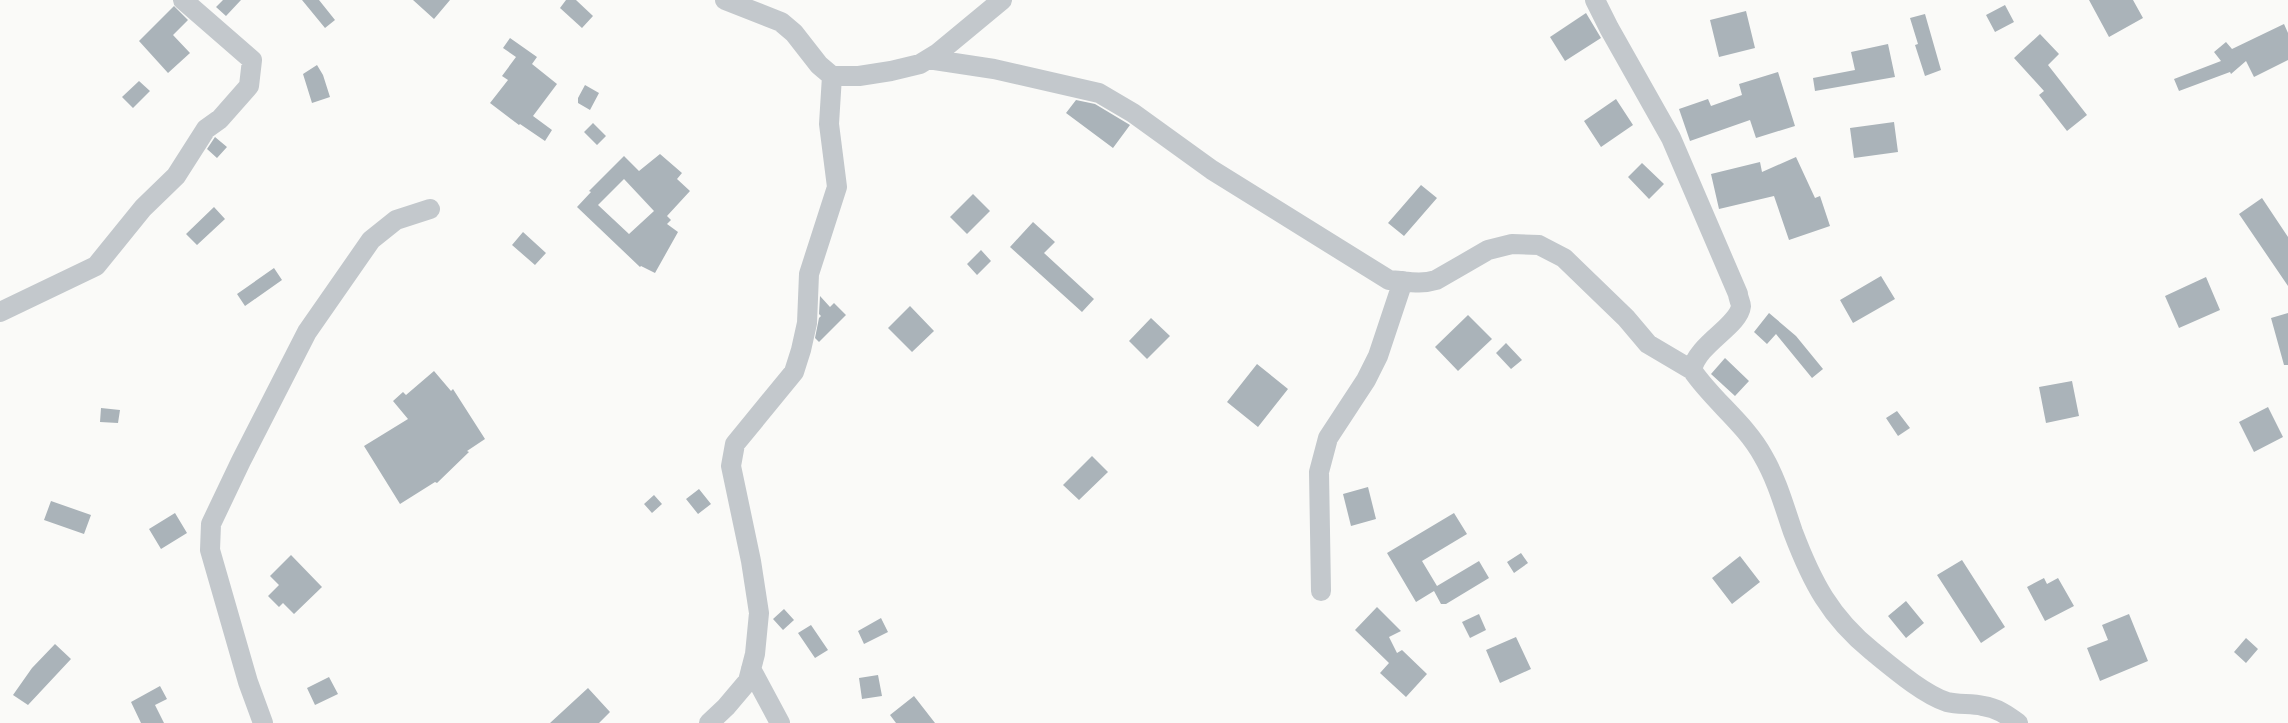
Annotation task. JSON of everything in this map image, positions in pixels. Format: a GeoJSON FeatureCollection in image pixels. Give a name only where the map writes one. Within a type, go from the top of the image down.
{"type":"FeatureCollection","features":[{"type":"Feature","properties":{"kind":"street"},"geometry":{"type":"LineString","coordinates":[[0,312],[96,266],[143,208],[176,176],[206,129],[220,119],[249,86],[252,60],[183,0]]}},
{"type":"Feature","properties":{"kind":"street"},"geometry":{"type":"LineString","coordinates":[[725,0],[781,22],[794,33],[819,65],[832,76],[859,76],[891,71],[920,64],[1002,0]]}},
{"type":"Feature","properties":{"kind":"street"},"geometry":{"type":"LineString","coordinates":[[1595,0],[1609,28],[1671,138],[1738,294],[1741,307],[1736,317],[1700,352],[1694,362],[1692,370]]}},
{"type":"Feature","properties":{"kind":"street"},"geometry":{"type":"LineString","coordinates":[[928,59],[994,69],[1100,92],[1133,113],[1212,170],[1389,280],[1416,284],[1427,283],[1436,280],[1488,250],[1512,244],[1539,245],[1564,258],[1626,318],[1648,344],[1692,370],[1730,413],[1762,455],[1777,483],[1811,576],[1834,615],[1871,650],[1934,696],[1948,702],[1984,706],[2002,712],[2018,723]]}},
{"type":"Feature","properties":{"kind":"street"},"geometry":{"type":"LineString","coordinates":[[709,723],[726,707],[748,681],[755,654],[759,613],[751,561],[731,466],[735,444],[794,372],[801,350],[807,323],[810,274],[837,187],[829,124],[832,76]]}},
{"type":"Feature","properties":{"kind":"street"},"geometry":{"type":"LineString","coordinates":[[263,723],[248,682],[210,550],[211,524],[240,461],[307,332],[371,240],[396,220],[430,209]]}},
{"type":"Feature","properties":{"kind":"street"},"geometry":{"type":"LineString","coordinates":[[1321,590],[1319,472],[1328,438],[1366,380],[1378,356],[1403,281]]}},
{"type":"Feature","properties":{"kind":"street"},"geometry":{"type":"LineString","coordinates":[[751,669],[780,723]]}},
{"type":"Feature","properties":{"kind":"building"},"geometry":{"type":"Polygon","coordinates":[[[223,0],[241,0],[226,16],[216,7],[223,0]]]}},
{"type":"Feature","properties":{"kind":"building"},"geometry":{"type":"Polygon","coordinates":[[[302,0],[319,0],[335,20],[325,28],[302,0]]]}},
{"type":"Feature","properties":{"kind":"building"},"geometry":{"type":"Polygon","coordinates":[[[413,0],[450,0],[434,19],[413,0]]]}},
{"type":"Feature","properties":{"kind":"building"},"geometry":{"type":"Polygon","coordinates":[[[566,0],[576,0],[593,16],[582,28],[560,8],[566,0]]]}},
{"type":"Feature","properties":{"kind":"building"},"geometry":{"type":"Polygon","coordinates":[[[2089,0],[2133,0],[2143,18],[2109,37],[2089,0]]]}},
{"type":"Feature","properties":{"kind":"building"},"geometry":{"type":"Polygon","coordinates":[[[2005,5],[2014,22],[1995,32],[1986,15],[2005,5]]]}},
{"type":"Feature","properties":{"kind":"building"},"geometry":{"type":"Polygon","coordinates":[[[174,6],[188,20],[173,35],[190,53],[168,73],[139,41],[174,6]]]}},
{"type":"Feature","properties":{"kind":"building"},"geometry":{"type":"Polygon","coordinates":[[[1746,11],[1755,48],[1719,57],[1710,20],[1746,11]]]}},
{"type":"Feature","properties":{"kind":"building"},"geometry":{"type":"Polygon","coordinates":[[[1586,13],[1601,38],[1565,61],[1550,37],[1586,13]]]}},
{"type":"Feature","properties":{"kind":"building"},"geometry":{"type":"Polygon","coordinates":[[[1925,14],[1941,70],[1925,76],[1915,45],[1918,44],[1910,18],[1925,14]]]}},
{"type":"Feature","properties":{"kind":"building"},"geometry":{"type":"Polygon","coordinates":[[[2284,24],[2288,33],[2288,60],[2254,77],[2246,61],[2231,74],[2230,72],[2179,91],[2174,79],[2221,61],[2214,52],[2226,42],[2232,49],[2284,24]]]}},
{"type":"Feature","properties":{"kind":"building"},"geometry":{"type":"Polygon","coordinates":[[[2040,34],[2059,54],[2048,65],[2087,115],[2067,131],[2039,95],[2044,91],[2014,58],[2040,34]]]}},
{"type":"Feature","properties":{"kind":"building"},"geometry":{"type":"Polygon","coordinates":[[[510,38],[537,57],[532,64],[557,84],[533,116],[552,130],[545,141],[520,124],[519,125],[490,103],[508,80],[502,76],[516,57],[503,48],[510,38]]]}},
{"type":"Feature","properties":{"kind":"building"},"geometry":{"type":"Polygon","coordinates":[[[1888,44],[1895,77],[1815,91],[1813,78],[1855,70],[1851,52],[1888,44]]]}},
{"type":"Feature","properties":{"kind":"building"},"geometry":{"type":"Polygon","coordinates":[[[317,65],[323,75],[330,97],[312,103],[303,74],[317,65]]]}},
{"type":"Feature","properties":{"kind":"building"},"geometry":{"type":"Polygon","coordinates":[[[1778,72],[1795,126],[1756,138],[1750,120],[1690,141],[1679,109],[1708,99],[1711,106],[1742,95],[1739,84],[1778,72]]]}},
{"type":"Feature","properties":{"kind":"building"},"geometry":{"type":"Polygon","coordinates":[[[139,81],[150,91],[133,108],[122,97],[139,81]]]}},
{"type":"Feature","properties":{"kind":"building"},"geometry":{"type":"Polygon","coordinates":[[[585,85],[599,93],[590,110],[578,103],[578,98],[585,85]]]}},
{"type":"Feature","properties":{"kind":"building"},"geometry":{"type":"Polygon","coordinates":[[[1616,99],[1633,125],[1601,147],[1584,121],[1616,99]]]}},
{"type":"Feature","properties":{"kind":"building"},"geometry":{"type":"Polygon","coordinates":[[[1076,100],[1095,104],[1130,125],[1113,148],[1066,113],[1076,100]]]}},
{"type":"Feature","properties":{"kind":"building"},"geometry":{"type":"Polygon","coordinates":[[[1894,122],[1898,152],[1854,158],[1850,128],[1894,122]]]}},
{"type":"Feature","properties":{"kind":"building"},"geometry":{"type":"Polygon","coordinates":[[[593,123],[606,136],[597,145],[584,132],[593,123]]]}},
{"type":"Feature","properties":{"kind":"building"},"geometry":{"type":"Polygon","coordinates":[[[215,137],[227,147],[217,158],[207,149],[215,137]]]}},
{"type":"Feature","properties":{"kind":"building"},"geometry":{"type":"Polygon","coordinates":[[[660,154],[682,173],[677,179],[690,191],[667,216],[671,220],[667,224],[678,232],[655,273],[641,266],[640,267],[577,207],[591,192],[589,191],[624,156],[639,171],[660,154]],[[624,179],[598,205],[629,234],[654,211],[624,179]]]}},
{"type":"Feature","properties":{"kind":"building"},"geometry":{"type":"Polygon","coordinates":[[[1796,157],[1815,198],[1820,196],[1830,226],[1789,240],[1774,196],[1719,209],[1711,174],[1760,162],[1762,172],[1796,157]]]}},
{"type":"Feature","properties":{"kind":"building"},"geometry":{"type":"Polygon","coordinates":[[[1642,163],[1664,184],[1649,199],[1628,177],[1642,163]]]}},
{"type":"Feature","properties":{"kind":"building"},"geometry":{"type":"Polygon","coordinates":[[[1421,185],[1437,198],[1404,236],[1388,223],[1421,185]]]}},
{"type":"Feature","properties":{"kind":"building"},"geometry":{"type":"Polygon","coordinates":[[[973,194],[990,211],[967,234],[950,217],[973,194]]]}},
{"type":"Feature","properties":{"kind":"building"},"geometry":{"type":"Polygon","coordinates":[[[2262,198],[2288,237],[2288,286],[2239,214],[2262,198]]]}},
{"type":"Feature","properties":{"kind":"building"},"geometry":{"type":"Polygon","coordinates":[[[214,207],[225,219],[197,245],[186,234],[214,207]]]}},
{"type":"Feature","properties":{"kind":"building"},"geometry":{"type":"Polygon","coordinates":[[[1033,222],[1055,242],[1044,253],[1094,299],[1082,312],[1010,247],[1033,222]]]}},
{"type":"Feature","properties":{"kind":"building"},"geometry":{"type":"Polygon","coordinates":[[[523,232],[546,253],[535,265],[512,245],[523,232]]]}},
{"type":"Feature","properties":{"kind":"building"},"geometry":{"type":"Polygon","coordinates":[[[981,250],[991,261],[977,275],[967,264],[981,250]]]}},
{"type":"Feature","properties":{"kind":"building"},"geometry":{"type":"Polygon","coordinates":[[[274,268],[282,280],[245,306],[237,294],[274,268]]]}},
{"type":"Feature","properties":{"kind":"building"},"geometry":{"type":"Polygon","coordinates":[[[1881,276],[1895,299],[1853,323],[1840,300],[1881,276]]]}},
{"type":"Feature","properties":{"kind":"building"},"geometry":{"type":"Polygon","coordinates":[[[2206,277],[2220,310],[2179,328],[2165,296],[2206,277]]]}},
{"type":"Feature","properties":{"kind":"building"},"geometry":{"type":"Polygon","coordinates":[[[820,296],[830,307],[834,303],[846,315],[819,342],[815,338],[819,318],[821,316],[819,314],[820,296]]]}},
{"type":"Feature","properties":{"kind":"building"},"geometry":{"type":"Polygon","coordinates":[[[910,306],[934,331],[912,352],[888,328],[910,306]]]}},
{"type":"Feature","properties":{"kind":"building"},"geometry":{"type":"Polygon","coordinates":[[[1769,313],[1796,336],[1823,369],[1812,378],[1776,334],[1767,344],[1754,332],[1769,313]]]}},
{"type":"Feature","properties":{"kind":"building"},"geometry":{"type":"Polygon","coordinates":[[[2288,313],[2288,365],[2284,365],[2271,318],[2288,313]]]}},
{"type":"Feature","properties":{"kind":"building"},"geometry":{"type":"Polygon","coordinates":[[[1468,315],[1492,339],[1458,371],[1435,347],[1468,315]]]}},
{"type":"Feature","properties":{"kind":"building"},"geometry":{"type":"Polygon","coordinates":[[[1151,318],[1170,336],[1147,359],[1129,341],[1151,318]]]}},
{"type":"Feature","properties":{"kind":"building"},"geometry":{"type":"Polygon","coordinates":[[[1506,343],[1522,360],[1511,369],[1496,353],[1506,343]]]}},
{"type":"Feature","properties":{"kind":"building"},"geometry":{"type":"Polygon","coordinates":[[[1725,358],[1749,381],[1735,396],[1711,374],[1725,358]]]}},
{"type":"Feature","properties":{"kind":"building"},"geometry":{"type":"Polygon","coordinates":[[[1257,364],[1288,389],[1258,427],[1227,402],[1257,364]]]}},
{"type":"Feature","properties":{"kind":"building"},"geometry":{"type":"Polygon","coordinates":[[[434,371],[451,391],[453,389],[485,439],[467,451],[469,452],[437,483],[435,482],[400,504],[364,446],[408,419],[393,401],[403,392],[406,395],[434,371]]]}},
{"type":"Feature","properties":{"kind":"building"},"geometry":{"type":"Polygon","coordinates":[[[2072,381],[2079,416],[2046,423],[2039,387],[2072,381]]]}},
{"type":"Feature","properties":{"kind":"building"},"geometry":{"type":"Polygon","coordinates":[[[2268,407],[2283,437],[2254,452],[2239,422],[2268,407]]]}},
{"type":"Feature","properties":{"kind":"building"},"geometry":{"type":"Polygon","coordinates":[[[101,408],[120,410],[118,423],[100,422],[101,408]]]}},
{"type":"Feature","properties":{"kind":"building"},"geometry":{"type":"Polygon","coordinates":[[[1897,411],[1910,428],[1898,436],[1886,418],[1897,411]]]}},
{"type":"Feature","properties":{"kind":"building"},"geometry":{"type":"Polygon","coordinates":[[[1092,456],[1108,472],[1079,500],[1063,485],[1092,456]]]}},
{"type":"Feature","properties":{"kind":"building"},"geometry":{"type":"Polygon","coordinates":[[[1368,487],[1376,519],[1351,526],[1343,494],[1368,487]]]}},
{"type":"Feature","properties":{"kind":"building"},"geometry":{"type":"Polygon","coordinates":[[[699,489],[711,504],[698,514],[686,499],[699,489]]]}},
{"type":"Feature","properties":{"kind":"building"},"geometry":{"type":"Polygon","coordinates":[[[654,495],[662,504],[652,513],[644,504],[654,495]]]}},
{"type":"Feature","properties":{"kind":"building"},"geometry":{"type":"Polygon","coordinates":[[[51,501],[91,515],[84,534],[44,520],[51,501]]]}},
{"type":"Feature","properties":{"kind":"building"},"geometry":{"type":"Polygon","coordinates":[[[175,513],[187,533],[161,549],[149,529],[175,513]]]}},
{"type":"Feature","properties":{"kind":"building"},"geometry":{"type":"Polygon","coordinates":[[[1454,513],[1467,534],[1422,561],[1437,586],[1479,561],[1489,578],[1446,604],[1441,604],[1434,591],[1416,602],[1387,553],[1454,513]]]}},
{"type":"Feature","properties":{"kind":"building"},"geometry":{"type":"Polygon","coordinates":[[[1521,553],[1528,563],[1514,573],[1507,562],[1521,553]]]}},
{"type":"Feature","properties":{"kind":"building"},"geometry":{"type":"Polygon","coordinates":[[[291,555],[322,587],[294,614],[283,603],[279,607],[268,596],[279,585],[270,576],[291,555]]]}},
{"type":"Feature","properties":{"kind":"building"},"geometry":{"type":"Polygon","coordinates":[[[1740,556],[1760,582],[1732,604],[1712,578],[1740,556]]]}},
{"type":"Feature","properties":{"kind":"building"},"geometry":{"type":"Polygon","coordinates":[[[1962,560],[2005,627],[1981,643],[1937,575],[1962,560]]]}},
{"type":"Feature","properties":{"kind":"building"},"geometry":{"type":"Polygon","coordinates":[[[2044,578],[2047,584],[2058,578],[2074,606],[2045,621],[2027,587],[2044,578]]]}},
{"type":"Feature","properties":{"kind":"building"},"geometry":{"type":"Polygon","coordinates":[[[1906,601],[1924,623],[1906,638],[1888,616],[1906,601]]]}},
{"type":"Feature","properties":{"kind":"building"},"geometry":{"type":"Polygon","coordinates":[[[1377,607],[1401,631],[1389,637],[1397,653],[1402,650],[1427,674],[1406,697],[1380,673],[1389,663],[1355,630],[1377,607]]]}},
{"type":"Feature","properties":{"kind":"building"},"geometry":{"type":"Polygon","coordinates":[[[784,609],[794,620],[783,630],[773,619],[784,609]]]}},
{"type":"Feature","properties":{"kind":"building"},"geometry":{"type":"Polygon","coordinates":[[[1479,614],[1486,630],[1470,638],[1462,622],[1479,614]]]}},
{"type":"Feature","properties":{"kind":"building"},"geometry":{"type":"Polygon","coordinates":[[[2129,614],[2148,661],[2100,681],[2087,648],[2108,640],[2102,625],[2129,614]]]}},
{"type":"Feature","properties":{"kind":"building"},"geometry":{"type":"Polygon","coordinates":[[[881,618],[888,632],[864,644],[858,631],[881,618]]]}},
{"type":"Feature","properties":{"kind":"building"},"geometry":{"type":"Polygon","coordinates":[[[811,625],[828,650],[815,658],[798,633],[811,625]]]}},
{"type":"Feature","properties":{"kind":"building"},"geometry":{"type":"Polygon","coordinates":[[[1516,637],[1531,669],[1500,683],[1486,650],[1516,637]]]}},
{"type":"Feature","properties":{"kind":"building"},"geometry":{"type":"Polygon","coordinates":[[[2246,638],[2258,649],[2246,663],[2234,652],[2246,638]]]}},
{"type":"Feature","properties":{"kind":"building"},"geometry":{"type":"Polygon","coordinates":[[[55,644],[71,659],[28,705],[13,695],[32,668],[55,644]]]}},
{"type":"Feature","properties":{"kind":"building"},"geometry":{"type":"Polygon","coordinates":[[[878,675],[882,696],[862,699],[859,678],[878,675]]]}},
{"type":"Feature","properties":{"kind":"building"},"geometry":{"type":"Polygon","coordinates":[[[329,677],[338,694],[315,705],[307,688],[329,677]]]}},
{"type":"Feature","properties":{"kind":"building"},"geometry":{"type":"Polygon","coordinates":[[[160,686],[167,699],[155,705],[164,723],[141,723],[131,702],[160,686]]]}},
{"type":"Feature","properties":{"kind":"building"},"geometry":{"type":"Polygon","coordinates":[[[588,688],[610,712],[599,723],[550,723],[588,688]]]}},
{"type":"Feature","properties":{"kind":"building"},"geometry":{"type":"Polygon","coordinates":[[[914,696],[935,723],[896,723],[890,715],[914,696]]]}}]}
